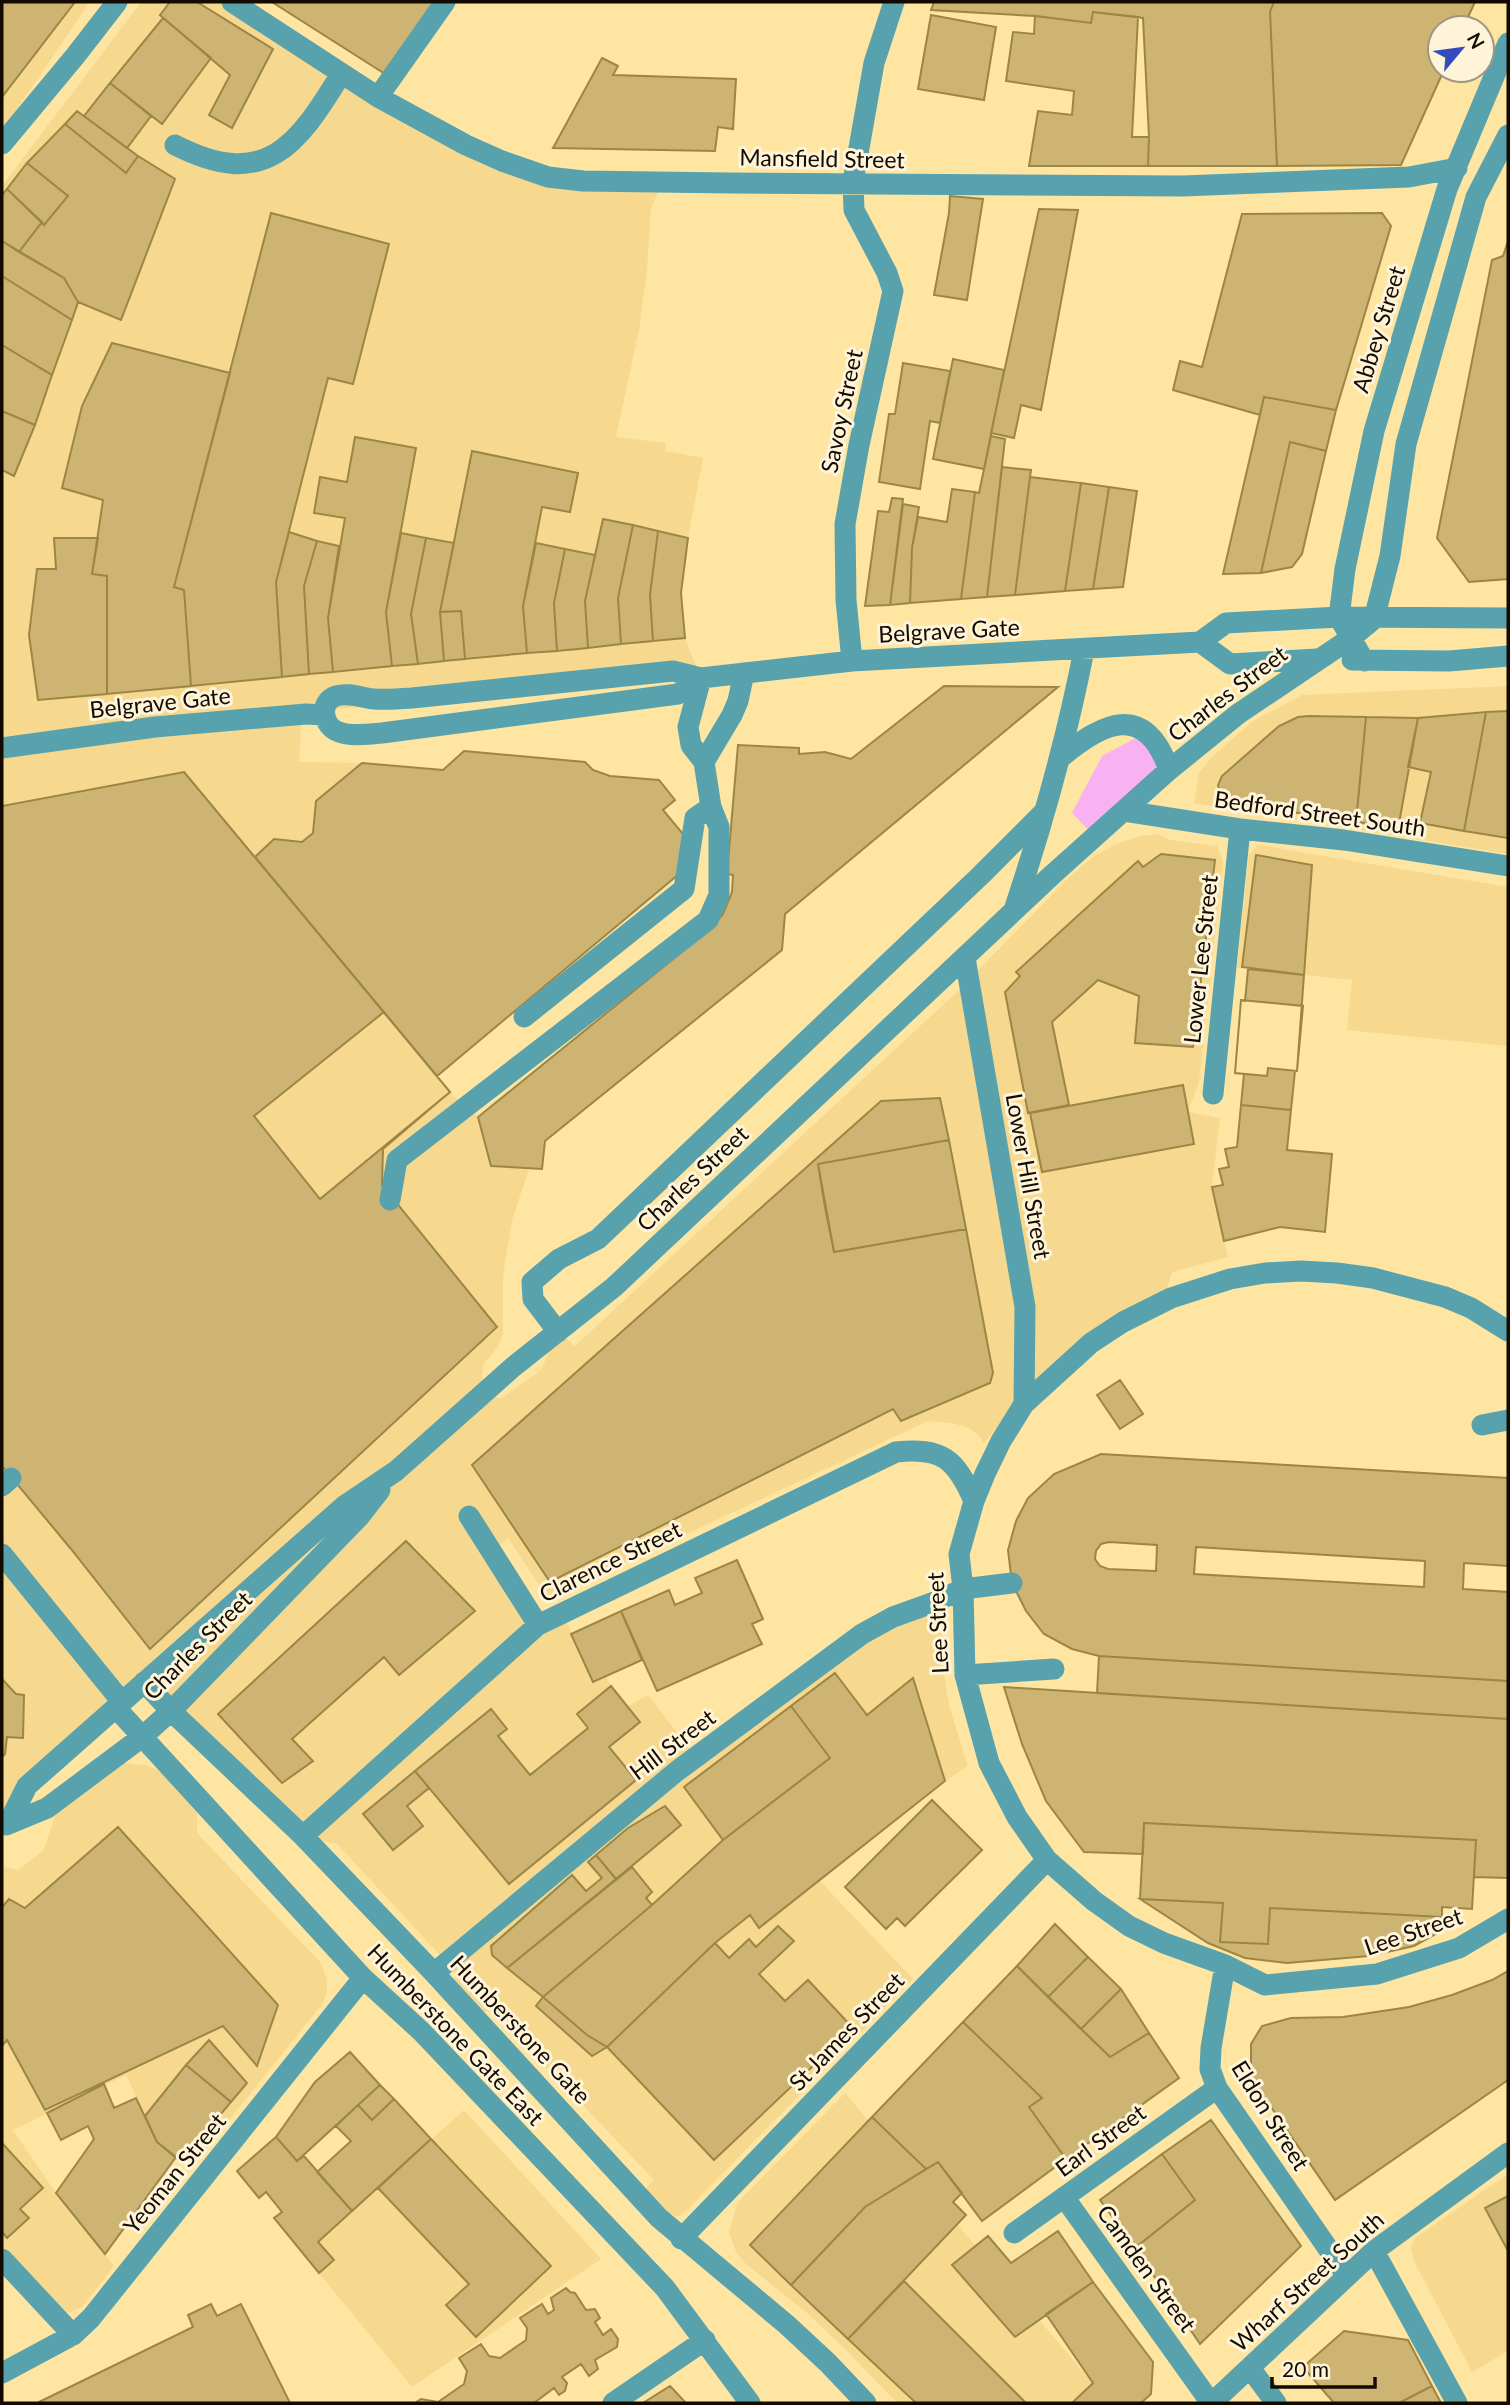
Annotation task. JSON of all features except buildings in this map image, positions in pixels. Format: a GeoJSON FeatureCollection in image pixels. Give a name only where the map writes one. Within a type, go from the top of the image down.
{"type":"FeatureCollection","features":[{"type":"Feature","properties":{"kind":"street"},"geometry":{"type":"LineString","coordinates":[[2,144],[117,2]]}},
{"type":"Feature","properties":{"kind":"street","name":"Mansfield Street"},"geometry":{"type":"LineString","coordinates":[[233,2],[378,97],[466,145],[548,177],[629,181],[853,182],[899,185],[1183,186],[1453,177]]}},
{"type":"Feature","properties":{"kind":"street"},"geometry":{"type":"LineString","coordinates":[[378,97],[445,2]]}},
{"type":"Feature","properties":{"kind":"street","name":"Savoy Street"},"geometry":{"type":"LineString","coordinates":[[852,661],[846,600],[845,524],[859,445],[893,291],[891,281],[854,210],[853,182],[874,63],[894,2]]}},
{"type":"Feature","properties":{"kind":"street","name":"Abbey Street"},"geometry":{"type":"LineString","coordinates":[[1339,617],[1345,569],[1374,431],[1453,177],[1508,43]]}},
{"type":"Feature","properties":{"kind":"street"},"geometry":{"type":"LineString","coordinates":[[175,145],[195,155],[220,161],[244,163],[263,160],[285,148],[301,134],[341,74]]}},
{"type":"Feature","properties":{"kind":"street"},"geometry":{"type":"LineString","coordinates":[[1485,100],[1508,92]]}},
{"type":"Feature","properties":{"kind":"street"},"geometry":{"type":"LineString","coordinates":[[1318,659],[1374,619],[1390,556],[1406,444],[1476,197],[1508,135]]}},
{"type":"Feature","properties":{"kind":"street"},"geometry":{"type":"LineString","coordinates":[[1453,177],[1476,197]]}},
{"type":"Feature","properties":{"kind":"street"},"geometry":{"type":"LineString","coordinates":[[1339,617],[1364,661]]}},
{"type":"Feature","properties":{"kind":"street","name":"Belgrave Gate"},"geometry":{"type":"LineString","coordinates":[[701,678],[678,694],[382,733],[350,735],[337,732],[329,726],[324,715],[329,699],[339,695],[373,699],[412,698],[673,671],[701,678],[852,661],[1200,642],[1226,623],[1339,617],[1508,618]]}},
{"type":"Feature","properties":{"kind":"street"},"geometry":{"type":"LineString","coordinates":[[1200,642],[1230,664],[1318,659],[1449,661],[1508,656]]}},
{"type":"Feature","properties":{"kind":"street","name":"Charles Street"},"geometry":{"type":"LineString","coordinates":[[1013,911],[1069,727],[1084,650]]}},
{"type":"Feature","properties":{"kind":"street","name":"Charles Street"},"geometry":{"type":"LineString","coordinates":[[6,1826],[27,1786],[344,1506],[396,1471],[513,1367],[614,1287],[1013,911],[1169,770],[1238,714],[1318,659]]}},
{"type":"Feature","properties":{"kind":"street"},"geometry":{"type":"LineString","coordinates":[[704,762],[732,715],[744,673]]}},
{"type":"Feature","properties":{"kind":"street"},"geometry":{"type":"LineString","coordinates":[[390,1200],[397,1160],[708,920],[719,895],[719,827],[711,807],[704,762],[691,745],[688,727],[701,678]]}},
{"type":"Feature","properties":{"kind":"street","name":"Belgrave Gate"},"geometry":{"type":"LineString","coordinates":[[2,748],[187,724],[306,714],[324,715]]}},
{"type":"Feature","properties":{"kind":"street","name":"Charles Street"},"geometry":{"type":"LineString","coordinates":[[1059,759],[1093,733],[1108,726],[1124,724],[1142,730],[1158,745],[1169,770]]}},
{"type":"Feature","properties":{"kind":"street"},"geometry":{"type":"LineString","coordinates":[[524,1017],[684,889],[695,818],[711,807]]}},
{"type":"Feature","properties":{"kind":"street","name":"Bedford Street South"},"geometry":{"type":"LineString","coordinates":[[1124,811],[1508,866]]}},
{"type":"Feature","properties":{"kind":"street"},"geometry":{"type":"LineString","coordinates":[[558,1332],[533,1299],[532,1282],[559,1259],[598,1239],[1043,813]]}},
{"type":"Feature","properties":{"kind":"street","name":"Lower Lee Street"},"geometry":{"type":"LineString","coordinates":[[1213,1094],[1240,829]]}},
{"type":"Feature","properties":{"kind":"street","name":"Lower Hill Street"},"geometry":{"type":"LineString","coordinates":[[965,958],[1025,1307],[1024,1404]]}},
{"type":"Feature","properties":{"kind":"street","name":"Lee Street"},"geometry":{"type":"LineString","coordinates":[[1508,1331],[1471,1308],[1445,1297],[1410,1286],[1337,1273],[1265,1273],[1230,1279],[1171,1298],[1123,1322],[1091,1343],[1024,1404],[1000,1441],[974,1500],[960,1554],[965,1675],[989,1763],[1017,1817],[1047,1860],[1094,1901],[1129,1926],[1189,1954],[1225,1965],[1265,1985],[1377,1974],[1459,1948],[1508,1919]]}},
{"type":"Feature","properties":{"kind":"street"},"geometry":{"type":"LineString","coordinates":[[1482,1425],[1508,1420]]}},
{"type":"Feature","properties":{"kind":"street","name":"Clarence Street"},"geometry":{"type":"LineString","coordinates":[[303,1836],[538,1625],[896,1452],[922,1449],[946,1457],[966,1482],[974,1500]]}},
{"type":"Feature","properties":{"kind":"street","name":"Charles Street"},"geometry":{"type":"LineString","coordinates":[[6,1826],[47,1808],[142,1737],[359,1517],[396,1471]]}},
{"type":"Feature","properties":{"kind":"street"},"geometry":{"type":"LineString","coordinates":[[469,1516],[538,1625]]}},
{"type":"Feature","properties":{"kind":"street"},"geometry":{"type":"LineString","coordinates":[[2,1554],[119,1705]]}},
{"type":"Feature","properties":{"kind":"street","name":"Hill Street"},"geometry":{"type":"LineString","coordinates":[[435,1973],[677,1771],[862,1634],[893,1617],[932,1604],[963,1589],[1012,1583]]}},
{"type":"Feature","properties":{"kind":"street"},"geometry":{"type":"LineString","coordinates":[[965,1675],[1054,1670]]}},
{"type":"Feature","properties":{"kind":"street","name":"Humberstone Gate"},"geometry":{"type":"LineString","coordinates":[[144,1682],[170,1711],[303,1836],[435,1973],[649,2208],[681,2239],[786,2324],[866,2403]]}},
{"type":"Feature","properties":{"kind":"street","name":"Humberstone Gate East"},"geometry":{"type":"LineString","coordinates":[[119,1705],[142,1737],[363,1978],[422,2032],[657,2279],[750,2403]]}},
{"type":"Feature","properties":{"kind":"street","name":"St James Street"},"geometry":{"type":"LineString","coordinates":[[681,2239],[1047,1860]]}},
{"type":"Feature","properties":{"kind":"street","name":"Eldon Street"},"geometry":{"type":"LineString","coordinates":[[1225,1965],[1211,2048],[1210,2069],[1217,2088],[1347,2276]]}},
{"type":"Feature","properties":{"kind":"street","name":"Yeoman Street"},"geometry":{"type":"LineString","coordinates":[[2,2373],[73,2335],[91,2318],[363,1978]]}},
{"type":"Feature","properties":{"kind":"street","name":"Earl Street"},"geometry":{"type":"LineString","coordinates":[[1014,2233],[1217,2088]]}},
{"type":"Feature","properties":{"kind":"street","name":"Wharf Street South"},"geometry":{"type":"LineString","coordinates":[[1212,2403],[1374,2251],[1508,2153]]}},
{"type":"Feature","properties":{"kind":"street","name":"Camden Street"},"geometry":{"type":"LineString","coordinates":[[1064,2197],[1212,2403]]}},
{"type":"Feature","properties":{"kind":"street"},"geometry":{"type":"LineString","coordinates":[[1374,2251],[1457,2403]]}},
{"type":"Feature","properties":{"kind":"street"},"geometry":{"type":"LineString","coordinates":[[2,2259],[73,2335]]}},
{"type":"Feature","properties":{"kind":"street"},"geometry":{"type":"LineString","coordinates":[[613,2403],[705,2340]]}},
{"type":"Feature","properties":{"kind":"street"},"geometry":{"type":"LineString","coordinates":[[1250,2368],[1276,2403]]}},
{"type":"Feature","properties":{"kind":"shaded area"},"geometry":{"type":"Polygon","coordinates":[[[2,2],[90,2],[2,131],[2,2]]]}},
{"type":"Feature","properties":{"kind":"shaded area"},"geometry":{"type":"Polygon","coordinates":[[[141,2],[252,2],[249,5],[502,161],[663,182],[651,208],[639,330],[616,437],[666,443],[665,451],[703,458],[681,593],[685,638],[701,678],[302,712],[299,762],[362,763],[443,770],[464,751],[585,762],[593,770],[610,776],[659,780],[675,800],[663,810],[683,834],[679,874],[438,1076],[450,1092],[478,1117],[491,1166],[529,1169],[513,1217],[505,1262],[503,1333],[498,1347],[483,1365],[481,1396],[502,1398],[541,1370],[558,1332],[575,1346],[960,989],[1069,877],[1094,856],[1116,844],[1140,836],[1158,834],[1170,840],[1217,846],[1223,861],[1199,1082],[1188,1112],[1220,1118],[1212,1187],[1228,1257],[1172,1272],[1167,1288],[1118,1314],[1086,1335],[1051,1365],[984,1443],[969,1428],[928,1421],[548,1599],[508,1538],[492,1552],[538,1624],[563,1613],[593,1682],[606,1676],[628,1706],[648,1695],[697,1758],[862,1634],[932,1603],[941,1614],[943,1669],[950,1709],[968,1766],[819,1880],[913,1979],[683,2214],[677,2216],[666,2213],[648,2192],[647,2187],[654,2180],[496,2014],[491,2011],[478,2012],[454,1990],[453,1969],[337,1844],[303,1836],[144,1682],[27,1786],[2,1829],[2,186],[141,2]]]}},
{"type":"Feature","properties":{"kind":"shaded area"},"geometry":{"type":"Polygon","coordinates":[[[1508,686],[1508,854],[1194,803],[1199,773],[1210,759],[1253,721],[1302,695],[1508,686]]]}},
{"type":"Feature","properties":{"kind":"shaded area"},"geometry":{"type":"Polygon","coordinates":[[[1145,733],[1169,770],[1095,837],[1072,813],[1102,756],[1145,733]]]}},
{"type":"Feature","properties":{"kind":"shaded area"},"geometry":{"type":"Polygon","coordinates":[[[1258,845],[1508,887],[1508,1046],[1347,1030],[1352,980],[1237,968],[1249,854],[1258,845]]]}},
{"type":"Feature","properties":{"kind":"shaded area"},"geometry":{"type":"Polygon","coordinates":[[[119,1763],[145,1765],[158,1770],[169,1780],[197,1813],[197,1833],[321,1963],[327,1980],[327,1991],[323,2003],[190,2169],[158,2143],[126,2075],[13,2130],[56,2193],[114,2266],[82,2307],[69,2313],[62,2310],[2,2245],[2,1871],[5,1867],[18,1870],[43,1851],[57,1811],[119,1763]]]}},
{"type":"Feature","properties":{"kind":"shaded area"},"geometry":{"type":"Polygon","coordinates":[[[845,2093],[1110,2403],[897,2403],[808,2314],[746,2264],[736,2252],[729,2232],[737,2203],[845,2093]]]}},
{"type":"Feature","properties":{"kind":"shaded area"},"geometry":{"type":"Polygon","coordinates":[[[464,2110],[601,2259],[412,2387],[319,2273],[334,2260],[318,2242],[464,2110]]]}},
{"type":"Feature","properties":{"kind":"shaded area"},"geometry":{"type":"Polygon","coordinates":[[[1508,2174],[1508,2351],[1472,2372],[1414,2261],[1411,2247],[1415,2238],[1508,2174]]]}}]}
